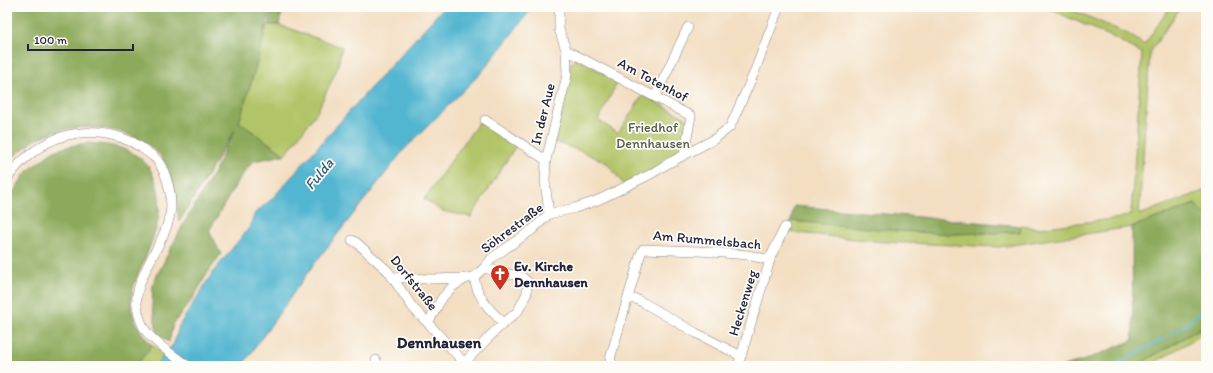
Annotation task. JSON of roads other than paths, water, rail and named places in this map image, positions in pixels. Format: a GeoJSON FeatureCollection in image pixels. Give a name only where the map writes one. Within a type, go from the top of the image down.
{"type":"FeatureCollection","features":[{"type":"Feature","properties":{"kind":"street","name":"In der Aue"},"geometry":{"type":"LineString","coordinates":[[549,214],[545,181],[546,160],[567,75],[566,50],[559,29],[559,7]]}},
{"type":"Feature","properties":{"kind":"street","name":"Söhrestraße"},"geometry":{"type":"LineString","coordinates":[[428,323],[442,298],[452,286],[470,278],[484,268],[492,258],[532,230],[549,214],[596,201],[713,140],[730,127],[754,73],[779,7]]}},
{"type":"Feature","properties":{"kind":"street"},"geometry":{"type":"LineString","coordinates":[[655,96],[688,27]]}},
{"type":"Feature","properties":{"kind":"street","name":"Am Totenhof"},"geometry":{"type":"LineString","coordinates":[[566,50],[691,116],[684,156]]}},
{"type":"Feature","properties":{"kind":"street","name":"In der Aue"},"geometry":{"type":"LineString","coordinates":[[485,120],[546,160]]}},
{"type":"Feature","properties":{"kind":"street"},"geometry":{"type":"LineString","coordinates":[[7,180],[10,174],[27,157],[45,144],[64,136],[85,133],[106,134],[127,140],[143,147],[157,159],[168,183],[171,206],[168,221],[143,276],[136,304],[146,331],[188,366]]}},
{"type":"Feature","properties":{"kind":"street","name":"Heckenweg"},"geometry":{"type":"LineString","coordinates":[[738,366],[770,258],[785,228]]}},
{"type":"Feature","properties":{"kind":"street","name":"Dorfstraße"},"geometry":{"type":"LineString","coordinates":[[352,240],[372,256],[392,277],[413,308],[465,365]]}},
{"type":"Feature","properties":{"kind":"street","name":"Am Rummelsbach"},"geometry":{"type":"LineString","coordinates":[[613,366],[610,359],[643,249],[741,254],[770,260]]}},
{"type":"Feature","properties":{"kind":"street"},"geometry":{"type":"LineString","coordinates":[[465,365],[504,323],[518,311],[527,293],[527,281],[522,277],[484,268]]}},
{"type":"Feature","properties":{"kind":"street"},"geometry":{"type":"LineString","coordinates":[[392,277],[412,279],[470,278],[488,308],[504,323]]}},
{"type":"Feature","properties":{"kind":"street"},"geometry":{"type":"LineString","coordinates":[[627,299],[644,303],[696,333],[741,356]]}},
{"type":"Feature","properties":{"kind":"water","name":"Fulda"},"geometry":{"type":"Polygon","coordinates":[[[444,7],[533,7],[481,73],[403,151],[311,268],[242,366],[156,366],[174,343],[179,326],[213,272],[249,228],[255,213],[271,200],[444,7]]]}},
{"type":"Feature","properties":{"kind":"waterway"},"geometry":{"type":"LineString","coordinates":[[1109,366],[1121,362],[1185,326],[1206,308]]}},
{"type":"Feature","properties":{"kind":"place","name":"Ev. Kirche Dennhausen"},"geometry":{"type":"Point","coordinates":[500,291]}},
{"type":"Feature","properties":{"kind":"district","name":"Dennhausen"},"geometry":{"type":"Point","coordinates":[439,342]}},
{"type":"Feature","properties":{"kind":"park label","name":"Friedhof Dennhausen"},"geometry":{"type":"Point","coordinates":[653,136]}}]}
